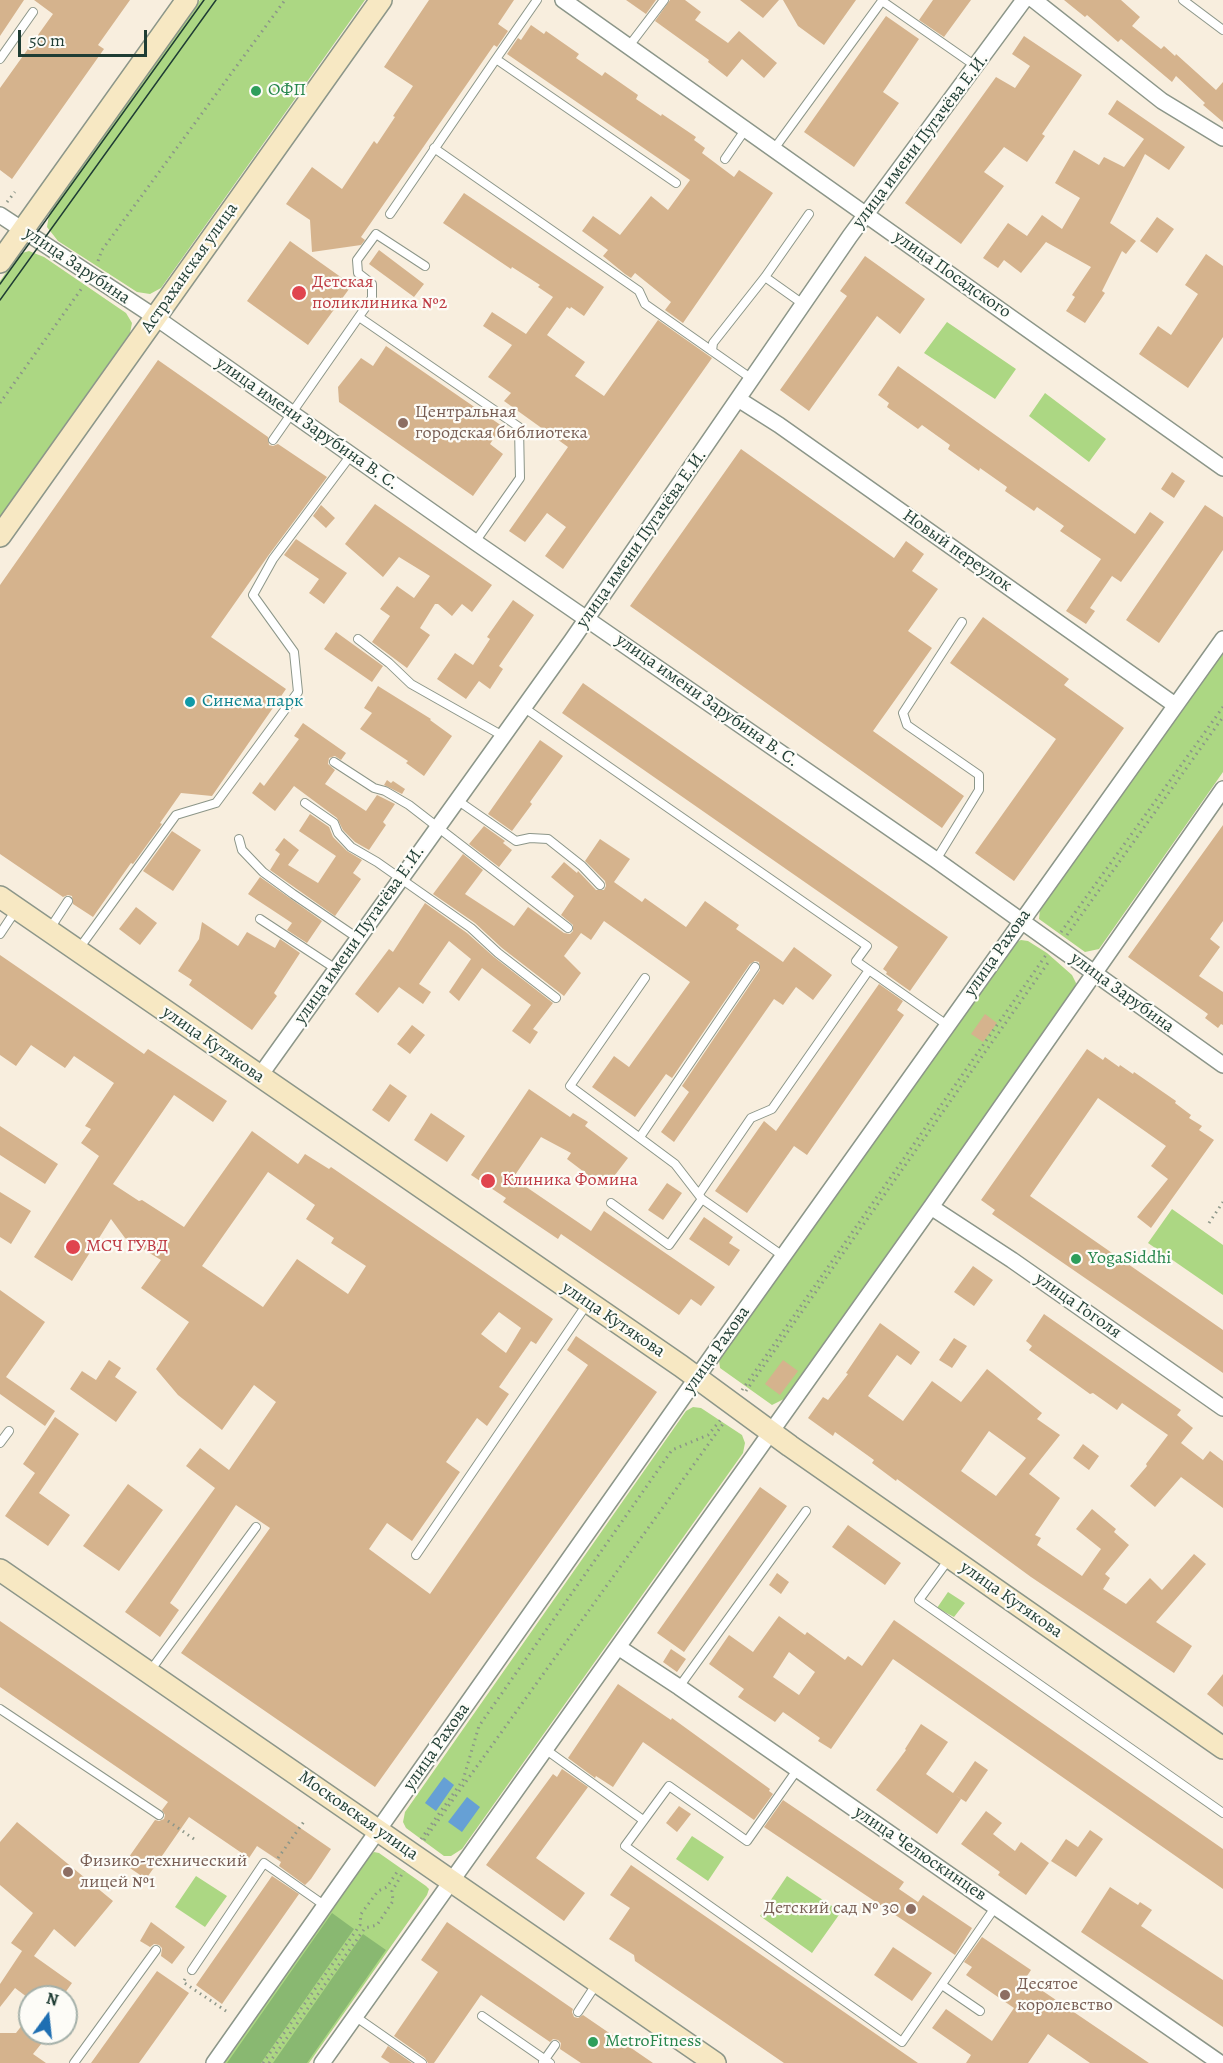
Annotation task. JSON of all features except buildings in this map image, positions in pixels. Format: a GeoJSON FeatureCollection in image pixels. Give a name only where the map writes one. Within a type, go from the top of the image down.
{"type":"FeatureCollection","features":[{"type":"Feature","properties":{"kind":"main road"},"geometry":{"type":"LineString","coordinates":[[0,262],[187,0]]}},
{"type":"Feature","properties":{"kind":"main road","name":"Астраханская улица"},"geometry":{"type":"LineString","coordinates":[[0,537],[381,0]]}},
{"type":"Feature","properties":{"kind":"main road","name":"улица Кутякова"},"geometry":{"type":"LineString","coordinates":[[8,903],[697,1378],[1223,1748]]}},
{"type":"Feature","properties":{"kind":"main road","name":"Московская улица"},"geometry":{"type":"LineString","coordinates":[[0,1570],[715,2063]]}},
{"type":"Feature","properties":{"kind":"street","name":"улица Посадского"},"geometry":{"type":"LineString","coordinates":[[564,0],[1223,468]]}},
{"type":"Feature","properties":{"kind":"street","name":"улица имени Пугачёва Е.И."},"geometry":{"type":"LineString","coordinates":[[259,1077],[587,618],[866,214],[1024,0]]}},
{"type":"Feature","properties":{"kind":"street"},"geometry":{"type":"LineString","coordinates":[[1034,0],[1162,101],[1223,138]]}},
{"type":"Feature","properties":{"kind":"street","name":"улица Зарубина"},"geometry":{"type":"LineString","coordinates":[[0,214],[155,317]]}},
{"type":"Feature","properties":{"kind":"street","name":"улица имени Зарубина В. С."},"geometry":{"type":"LineString","coordinates":[[155,317],[475,542],[1022,920]]}},
{"type":"Feature","properties":{"kind":"street","name":"Новый переулок"},"geometry":{"type":"LineString","coordinates":[[738,399],[779,425],[1175,705]]}},
{"type":"Feature","properties":{"kind":"street","name":"улица Рахова"},"geometry":{"type":"LineString","coordinates":[[214,2063],[783,1256],[1223,639]]}},
{"type":"Feature","properties":{"kind":"street"},"geometry":{"type":"LineString","coordinates":[[322,2063],[1221,798]]}},
{"type":"Feature","properties":{"kind":"street","name":"улица Зарубина"},"geometry":{"type":"LineString","coordinates":[[1022,920],[1095,975],[1223,1065]]}},
{"type":"Feature","properties":{"kind":"street","name":"улица Гоголя"},"geometry":{"type":"LineString","coordinates":[[931,1207],[1012,1260],[1223,1408]]}},
{"type":"Feature","properties":{"kind":"street","name":"улица Челюскинцев"},"geometry":{"type":"LineString","coordinates":[[618,1647],[996,1906],[1220,2063]]}},
{"type":"Feature","properties":{"kind":"lane"},"geometry":{"type":"LineString","coordinates":[[390,214],[537,0]]}},
{"type":"Feature","properties":{"kind":"lane"},"geometry":{"type":"LineString","coordinates":[[629,46],[664,0]]}},
{"type":"Feature","properties":{"kind":"lane"},"geometry":{"type":"LineString","coordinates":[[1183,0],[1223,30]]}},
{"type":"Feature","properties":{"kind":"lane"},"geometry":{"type":"LineString","coordinates":[[774,149],[882,1],[976,67]]}},
{"type":"Feature","properties":{"kind":"lane"},"geometry":{"type":"LineString","coordinates":[[0,59],[33,12]]}},
{"type":"Feature","properties":{"kind":"lane"},"geometry":{"type":"LineString","coordinates":[[496,59],[676,183]]}},
{"type":"Feature","properties":{"kind":"lane"},"geometry":{"type":"LineString","coordinates":[[725,159],[745,130]]}},
{"type":"Feature","properties":{"kind":"lane"},"geometry":{"type":"LineString","coordinates":[[434,148],[639,291],[645,304],[752,379]]}},
{"type":"Feature","properties":{"kind":"lane"},"geometry":{"type":"LineString","coordinates":[[712,351],[713,343],[765,277],[809,214]]}},
{"type":"Feature","properties":{"kind":"lane"},"geometry":{"type":"LineString","coordinates":[[273,441],[372,298],[372,284],[358,273],[357,260],[376,234],[425,266]]}},
{"type":"Feature","properties":{"kind":"lane"},"geometry":{"type":"LineString","coordinates":[[765,277],[803,304]]}},
{"type":"Feature","properties":{"kind":"lane"},"geometry":{"type":"LineString","coordinates":[[359,317],[519,427],[520,478],[475,542]]}},
{"type":"Feature","properties":{"kind":"lane"},"geometry":{"type":"LineString","coordinates":[[77,951],[176,816],[216,803],[298,692],[294,652],[253,595],[273,559],[351,455]]}},
{"type":"Feature","properties":{"kind":"lane"},"geometry":{"type":"LineString","coordinates":[[936,860],[979,790],[979,775],[907,725],[903,713],[962,622]]}},
{"type":"Feature","properties":{"kind":"lane"},"geometry":{"type":"LineString","coordinates":[[358,639],[411,684],[503,736]]}},
{"type":"Feature","properties":{"kind":"lane"},"geometry":{"type":"LineString","coordinates":[[524,707],[867,945],[856,961],[947,1025]]}},
{"type":"Feature","properties":{"kind":"lane"},"geometry":{"type":"LineString","coordinates":[[334,762],[374,788],[385,791],[409,805],[568,928]]}},
{"type":"Feature","properties":{"kind":"lane"},"geometry":{"type":"LineString","coordinates":[[457,800],[516,841],[530,838],[548,839],[582,866],[600,885]]}},
{"type":"Feature","properties":{"kind":"lane"},"geometry":{"type":"LineString","coordinates":[[306,803],[334,824],[338,833],[351,847],[401,878],[471,928],[498,953],[556,998]]}},
{"type":"Feature","properties":{"kind":"lane"},"geometry":{"type":"LineString","coordinates":[[239,839],[242,850],[263,872],[359,939]]}},
{"type":"Feature","properties":{"kind":"lane"},"geometry":{"type":"LineString","coordinates":[[48,931],[69,901]]}},
{"type":"Feature","properties":{"kind":"lane"},"geometry":{"type":"LineString","coordinates":[[0,934],[8,903]]}},
{"type":"Feature","properties":{"kind":"lane"},"geometry":{"type":"LineString","coordinates":[[260,919],[336,969]]}},
{"type":"Feature","properties":{"kind":"lane"},"geometry":{"type":"LineString","coordinates":[[640,1137],[755,967]]}},
{"type":"Feature","properties":{"kind":"lane"},"geometry":{"type":"LineString","coordinates":[[611,1203],[669,1245],[751,1118],[772,1109],[869,970]]}},
{"type":"Feature","properties":{"kind":"lane"},"geometry":{"type":"LineString","coordinates":[[645,978],[570,1086],[675,1164],[700,1196],[783,1256]]}},
{"type":"Feature","properties":{"kind":"lane"},"geometry":{"type":"LineString","coordinates":[[416,1555],[588,1303]]}},
{"type":"Feature","properties":{"kind":"lane"},"geometry":{"type":"LineString","coordinates":[[0,1443],[9,1431]]}},
{"type":"Feature","properties":{"kind":"lane"},"geometry":{"type":"LineString","coordinates":[[679,1687],[806,1511]]}},
{"type":"Feature","properties":{"kind":"lane"},"geometry":{"type":"LineString","coordinates":[[149,1672],[256,1527]]}},
{"type":"Feature","properties":{"kind":"lane"},"geometry":{"type":"LineString","coordinates":[[950,1557],[919,1600],[1223,1813]]}},
{"type":"Feature","properties":{"kind":"lane"},"geometry":{"type":"LineString","coordinates":[[0,1709],[159,1815]]}},
{"type":"Feature","properties":{"kind":"lane"},"geometry":{"type":"LineString","coordinates":[[545,1749],[643,1820]]}},
{"type":"Feature","properties":{"kind":"lane"},"geometry":{"type":"LineString","coordinates":[[796,1770],[747,1841],[669,1785],[625,1846],[903,2042],[996,1906]]}},
{"type":"Feature","properties":{"kind":"lane"},"geometry":{"type":"LineString","coordinates":[[192,1970],[264,1863],[324,1905]]}},
{"type":"Feature","properties":{"kind":"lane"},"geometry":{"type":"LineString","coordinates":[[74,2063],[156,1950]]}},
{"type":"Feature","properties":{"kind":"lane"},"geometry":{"type":"LineString","coordinates":[[578,2012],[598,1982]]}},
{"type":"Feature","properties":{"kind":"lane"},"geometry":{"type":"LineString","coordinates":[[942,1985],[980,2012]]}},
{"type":"Feature","properties":{"kind":"lane"},"geometry":{"type":"LineString","coordinates":[[482,2016],[546,2062],[555,2045]]}},
{"type":"Feature","properties":{"kind":"lane"},"geometry":{"type":"LineString","coordinates":[[356,2017],[422,2063]]}},
{"type":"Feature","properties":{"kind":"path"},"geometry":{"type":"LineString","coordinates":[[97,265],[102,249],[285,0]]}},
{"type":"Feature","properties":{"kind":"path"},"geometry":{"type":"LineString","coordinates":[[0,404],[84,285]]}},
{"type":"Feature","properties":{"kind":"path"},"geometry":{"type":"LineString","coordinates":[[269,2063],[365,1928],[377,1925],[393,1901],[392,1890],[414,1856],[736,1406],[1223,717]]}},
{"type":"Feature","properties":{"kind":"path"},"geometry":{"type":"LineString","coordinates":[[1209,1223],[1223,1202]]}},
{"type":"Feature","properties":{"kind":"path"},"geometry":{"type":"LineString","coordinates":[[159,1815],[194,1839]]}},
{"type":"Feature","properties":{"kind":"path"},"geometry":{"type":"LineString","coordinates":[[271,1868],[305,1821]]}},
{"type":"Feature","properties":{"kind":"path"},"geometry":{"type":"LineString","coordinates":[[192,1970],[183,1982],[243,2022]]}},
{"type":"Feature","properties":{"kind":"green space"},"geometry":{"type":"Polygon","coordinates":[[[200,0],[365,0],[161,288],[150,294],[137,292],[58,241],[47,227],[50,209],[200,0]]]}},
{"type":"Feature","properties":{"kind":"green space"},"geometry":{"type":"Polygon","coordinates":[[[29,251],[44,257],[126,313],[132,323],[130,333],[0,517],[0,281],[19,254],[29,251]]]}},
{"type":"Feature","properties":{"kind":"green space"},"geometry":{"type":"Polygon","coordinates":[[[947,322],[1016,369],[995,399],[924,353],[947,322]]]}},
{"type":"Feature","properties":{"kind":"green space"},"geometry":{"type":"Polygon","coordinates":[[[1045,393],[1106,439],[1089,462],[1029,416],[1045,393]]]}},
{"type":"Feature","properties":{"kind":"green space"},"geometry":{"type":"Polygon","coordinates":[[[1223,651],[1223,772],[1099,949],[1085,952],[1039,919],[1040,909],[1223,651]]]}},
{"type":"Feature","properties":{"kind":"green space"},"geometry":{"type":"Polygon","coordinates":[[[1021,940],[1028,941],[1047,953],[1072,975],[1076,983],[1075,990],[784,1399],[772,1405],[720,1368],[719,1360],[1014,943],[1021,940]]]}},
{"type":"Feature","properties":{"kind":"green space"},"geometry":{"type":"Polygon","coordinates":[[[1172,1209],[1223,1245],[1223,1295],[1148,1243],[1172,1209]]]}},
{"type":"Feature","properties":{"kind":"green space"},"geometry":{"type":"Polygon","coordinates":[[[693,1407],[701,1408],[742,1435],[745,1443],[743,1453],[462,1849],[451,1856],[444,1856],[406,1828],[403,1822],[405,1812],[686,1411],[693,1407]]]}},
{"type":"Feature","properties":{"kind":"green space"},"geometry":{"type":"Polygon","coordinates":[[[948,1592],[965,1603],[954,1617],[937,1608],[948,1592]]]}},
{"type":"Feature","properties":{"kind":"green space"},"geometry":{"type":"Polygon","coordinates":[[[692,1836],[724,1857],[708,1881],[676,1859],[692,1836]]]}},
{"type":"Feature","properties":{"kind":"green space"},"geometry":{"type":"Polygon","coordinates":[[[374,1852],[379,1853],[429,1889],[309,2063],[224,2063],[354,1877],[374,1852]]]}},
{"type":"Feature","properties":{"kind":"green space"},"geometry":{"type":"Polygon","coordinates":[[[196,1876],[227,1896],[205,1927],[175,1907],[196,1876]]]}},
{"type":"Feature","properties":{"kind":"green space"},"geometry":{"type":"Polygon","coordinates":[[[787,1876],[841,1912],[812,1953],[760,1916],[787,1876]]]}},
{"type":"Feature","properties":{"kind":"green space"},"geometry":{"type":"Polygon","coordinates":[[[332,1913],[354,1929],[261,2063],[227,2063],[332,1913]]]}},
{"type":"Feature","properties":{"kind":"green space"},"geometry":{"type":"Polygon","coordinates":[[[363,1934],[386,1950],[307,2063],[273,2063],[363,1934]]]}},
{"type":"Feature","properties":{"kind":"water"},"geometry":{"type":"Polygon","coordinates":[[[444,1777],[454,1785],[436,1811],[425,1803],[444,1777]]]}},
{"type":"Feature","properties":{"kind":"water"},"geometry":{"type":"Polygon","coordinates":[[[467,1797],[480,1807],[462,1832],[448,1822],[467,1797]]]}},
{"type":"Feature","properties":{"kind":"tram line"},"geometry":{"type":"LineString","coordinates":[[0,284],[204,0]]}},
{"type":"Feature","properties":{"kind":"tram line"},"geometry":{"type":"LineString","coordinates":[[0,300],[216,0]]}},
{"type":"Feature","properties":{"kind":"place","name":"ОФП"},"geometry":{"type":"Point","coordinates":[256,91]}},
{"type":"Feature","properties":{"kind":"place","name":"Детская поликлиника №2"},"geometry":{"type":"Point","coordinates":[299,293]}},
{"type":"Feature","properties":{"kind":"place","name":"Центральная городская библиотека"},"geometry":{"type":"Point","coordinates":[403,423]}},
{"type":"Feature","properties":{"kind":"place","name":"Синема парк"},"geometry":{"type":"Point","coordinates":[190,702]}},
{"type":"Feature","properties":{"kind":"place","name":"Клиника Фомина"},"geometry":{"type":"Point","coordinates":[488,1181]}},
{"type":"Feature","properties":{"kind":"place","name":"МСЧ ГУВД"},"geometry":{"type":"Point","coordinates":[73,1247]}},
{"type":"Feature","properties":{"kind":"place","name":"YogaSiddhi"},"geometry":{"type":"Point","coordinates":[1076,1259]}},
{"type":"Feature","properties":{"kind":"place","name":"Физико-технический лицей №1"},"geometry":{"type":"Point","coordinates":[68,1872]}},
{"type":"Feature","properties":{"kind":"place","name":"Детский сад № 30"},"geometry":{"type":"Point","coordinates":[911,1909]}},
{"type":"Feature","properties":{"kind":"place","name":"Десятое королевство"},"geometry":{"type":"Point","coordinates":[1005,1995]}},
{"type":"Feature","properties":{"kind":"place","name":"MetroFitness"},"geometry":{"type":"Point","coordinates":[593,2042]}}]}
